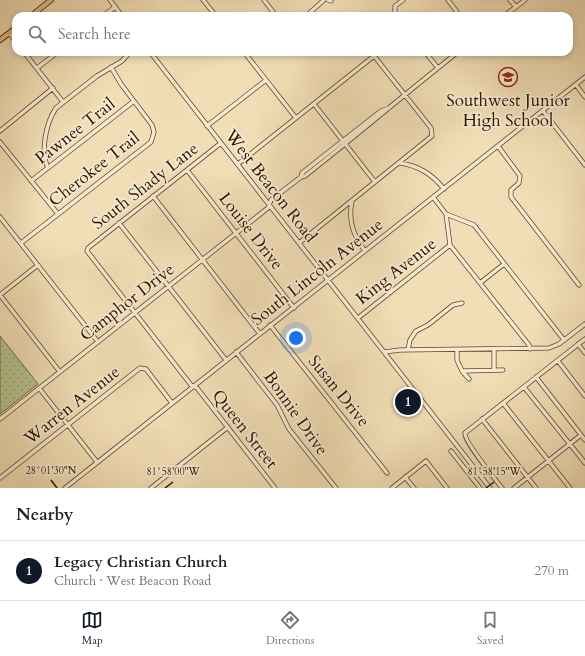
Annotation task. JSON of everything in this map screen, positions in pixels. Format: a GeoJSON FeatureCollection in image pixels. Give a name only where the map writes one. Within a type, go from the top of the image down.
{"type":"FeatureCollection","features":[{"type":"Feature","properties":{"kind":"main road"},"geometry":{"type":"LineString","coordinates":[[36,12],[51,0]]}},
{"type":"Feature","properties":{"kind":"main road"},"geometry":{"type":"LineString","coordinates":[[0,40],[12,31]]}},
{"type":"Feature","properties":{"kind":"street"},"geometry":{"type":"LineString","coordinates":[[110,0],[119,12]]}},
{"type":"Feature","properties":{"kind":"street"},"geometry":{"type":"LineString","coordinates":[[204,0],[213,12]]}},
{"type":"Feature","properties":{"kind":"street"},"geometry":{"type":"LineString","coordinates":[[264,0],[273,12]]}},
{"type":"Feature","properties":{"kind":"street"},"geometry":{"type":"LineString","coordinates":[[310,12],[324,0]]}},
{"type":"Feature","properties":{"kind":"street"},"geometry":{"type":"LineString","coordinates":[[396,12],[395,6],[403,0]]}},
{"type":"Feature","properties":{"kind":"street"},"geometry":{"type":"LineString","coordinates":[[448,0],[457,12]]}},
{"type":"Feature","properties":{"kind":"street"},"geometry":{"type":"LineString","coordinates":[[510,0],[516,7]]}},
{"type":"Feature","properties":{"kind":"street"},"geometry":{"type":"LineString","coordinates":[[509,12],[525,0]]}},
{"type":"Feature","properties":{"kind":"street"},"geometry":{"type":"LineString","coordinates":[[108,12],[115,7]]}},
{"type":"Feature","properties":{"kind":"street"},"geometry":{"type":"LineString","coordinates":[[9,33],[12,36]]}},
{"type":"Feature","properties":{"kind":"street"},"geometry":{"type":"LineString","coordinates":[[27,56],[63,102]]}},
{"type":"Feature","properties":{"kind":"street"},"geometry":{"type":"LineString","coordinates":[[37,68],[53,56]]}},
{"type":"Feature","properties":{"kind":"street"},"geometry":{"type":"LineString","coordinates":[[48,168],[46,163],[46,133],[52,116],[63,102],[111,67],[122,61],[126,56]]}},
{"type":"Feature","properties":{"kind":"street","name":"West Beacon Road"},"geometry":{"type":"LineString","coordinates":[[153,56],[490,488]]}},
{"type":"Feature","properties":{"kind":"street"},"geometry":{"type":"LineString","coordinates":[[247,56],[296,118]]}},
{"type":"Feature","properties":{"kind":"street"},"geometry":{"type":"LineString","coordinates":[[238,164],[374,56],[404,94],[430,128],[432,136],[299,243]]}},
{"type":"Feature","properties":{"kind":"street"},"geometry":{"type":"LineString","coordinates":[[428,56],[438,68]]}},
{"type":"Feature","properties":{"kind":"street","name":"Camphor Drive"},"geometry":{"type":"LineString","coordinates":[[0,419],[268,208],[271,200],[301,177],[302,173],[344,142],[381,111],[388,108],[453,56]]}},
{"type":"Feature","properties":{"kind":"street","name":"Cherokee Trail"},"geometry":{"type":"LineString","coordinates":[[21,243],[151,142],[154,137],[154,127],[111,67]]}},
{"type":"Feature","properties":{"kind":"street","name":"South Lincoln Avenue"},"geometry":{"type":"LineString","coordinates":[[64,488],[585,77]]}},
{"type":"Feature","properties":{"kind":"street"},"geometry":{"type":"LineString","coordinates":[[207,126],[266,80]]}},
{"type":"Feature","properties":{"kind":"street"},"geometry":{"type":"LineString","coordinates":[[576,85],[585,97]]}},
{"type":"Feature","properties":{"kind":"street"},"geometry":{"type":"LineString","coordinates":[[0,131],[53,88]]}},
{"type":"Feature","properties":{"kind":"street","name":"Pawnee Trail"},"geometry":{"type":"LineString","coordinates":[[32,182],[134,101]]}},
{"type":"Feature","properties":{"kind":"street"},"geometry":{"type":"LineString","coordinates":[[314,104],[375,182]]}},
{"type":"Feature","properties":{"kind":"street"},"geometry":{"type":"LineString","coordinates":[[543,111],[585,165]]}},
{"type":"Feature","properties":{"kind":"street"},"geometry":{"type":"LineString","coordinates":[[0,142],[58,214]]}},
{"type":"Feature","properties":{"kind":"street","name":"South Shady Lane"},"geometry":{"type":"LineString","coordinates":[[87,250],[221,143]]}},
{"type":"Feature","properties":{"kind":"street"},"geometry":{"type":"LineString","coordinates":[[498,146],[520,176],[520,183],[511,190],[511,197],[579,285]]}},
{"type":"Feature","properties":{"kind":"street"},"geometry":{"type":"LineString","coordinates":[[400,163],[424,170],[444,189]]}},
{"type":"Feature","properties":{"kind":"street","name":"Louise Drive"},"geometry":{"type":"LineString","coordinates":[[187,170],[294,308]]}},
{"type":"Feature","properties":{"kind":"street"},"geometry":{"type":"LineString","coordinates":[[153,196],[260,334]]}},
{"type":"Feature","properties":{"kind":"street"},"geometry":{"type":"LineString","coordinates":[[433,197],[446,214],[450,245],[530,348]]}},
{"type":"Feature","properties":{"kind":"street"},"geometry":{"type":"LineString","coordinates":[[352,201],[350,217],[352,227],[355,236],[365,251]]}},
{"type":"Feature","properties":{"kind":"street"},"geometry":{"type":"LineString","coordinates":[[446,214],[474,225],[564,340]]}},
{"type":"Feature","properties":{"kind":"street"},"geometry":{"type":"LineString","coordinates":[[0,217],[98,342]]}},
{"type":"Feature","properties":{"kind":"street"},"geometry":{"type":"LineString","coordinates":[[119,223],[226,360]]}},
{"type":"Feature","properties":{"kind":"street","name":"King Avenue"},"geometry":{"type":"LineString","coordinates":[[358,318],[450,245]]}},
{"type":"Feature","properties":{"kind":"street","name":"Queen Street"},"geometry":{"type":"LineString","coordinates":[[87,250],[190,385],[194,386],[228,427],[275,488]]}},
{"type":"Feature","properties":{"kind":"street"},"geometry":{"type":"LineString","coordinates":[[480,283],[504,264]]}},
{"type":"Feature","properties":{"kind":"street"},"geometry":{"type":"LineString","coordinates":[[38,265],[0,295],[60,372]]}},
{"type":"Feature","properties":{"kind":"street"},"geometry":{"type":"LineString","coordinates":[[408,350],[410,340],[416,330],[428,325],[453,305],[462,303]]}},
{"type":"Feature","properties":{"kind":"street"},"geometry":{"type":"LineString","coordinates":[[384,352],[408,350],[553,348],[585,324]]}},
{"type":"Feature","properties":{"kind":"street","name":"Susan Drive"},"geometry":{"type":"LineString","coordinates":[[270,325],[387,473]]}},
{"type":"Feature","properties":{"kind":"street"},"geometry":{"type":"LineString","coordinates":[[502,488],[479,459],[464,434],[585,339]]}},
{"type":"Feature","properties":{"kind":"street"},"geometry":{"type":"LineString","coordinates":[[578,344],[585,353]]}},
{"type":"Feature","properties":{"kind":"street"},"geometry":{"type":"LineString","coordinates":[[494,349],[494,370]]}},
{"type":"Feature","properties":{"kind":"street"},"geometry":{"type":"LineString","coordinates":[[457,350],[457,360],[462,371],[469,379]]}},
{"type":"Feature","properties":{"kind":"street","name":"Bonnie Drive"},"geometry":{"type":"LineString","coordinates":[[236,352],[277,405],[289,429],[336,488]]}},
{"type":"Feature","properties":{"kind":"street"},"geometry":{"type":"LineString","coordinates":[[558,361],[585,396]]}},
{"type":"Feature","properties":{"kind":"street","name":"Warren Avenue"},"geometry":{"type":"LineString","coordinates":[[0,478],[142,368],[172,403]]}},
{"type":"Feature","properties":{"kind":"street"},"geometry":{"type":"LineString","coordinates":[[462,371],[503,370]]}},
{"type":"Feature","properties":{"kind":"street"},"geometry":{"type":"LineString","coordinates":[[536,378],[585,440]]}},
{"type":"Feature","properties":{"kind":"street"},"geometry":{"type":"LineString","coordinates":[[524,387],[585,463]]}},
{"type":"Feature","properties":{"kind":"street"},"geometry":{"type":"LineString","coordinates":[[39,388],[97,462]]}},
{"type":"Feature","properties":{"kind":"street"},"geometry":{"type":"LineString","coordinates":[[503,403],[570,488]]}},
{"type":"Feature","properties":{"kind":"street"},"geometry":{"type":"LineString","coordinates":[[482,419],[536,488]]}},
{"type":"Feature","properties":{"kind":"street"},"geometry":{"type":"LineString","coordinates":[[151,488],[228,427]]}},
{"type":"Feature","properties":{"kind":"street"},"geometry":{"type":"LineString","coordinates":[[514,488],[581,435]]}},
{"type":"Feature","properties":{"kind":"street"},"geometry":{"type":"LineString","coordinates":[[451,451],[480,488]]}},
{"type":"Feature","properties":{"kind":"street"},"geometry":{"type":"LineString","coordinates":[[392,488],[426,461],[447,488]]}},
{"type":"Feature","properties":{"kind":"street"},"geometry":{"type":"LineString","coordinates":[[405,477],[414,488]]}},
{"type":"Feature","properties":{"kind":"green space"},"geometry":{"type":"Polygon","coordinates":[[[0,336],[38,384],[0,414],[0,336]]]}},
{"type":"Feature","properties":{"kind":"place","name":"Southwest Junior High School"},"geometry":{"type":"Point","coordinates":[508,77]}},
{"type":"Feature","properties":{"kind":"place","name":"Legacy Christian Church"},"geometry":{"type":"Point","coordinates":[408,402]}}]}
